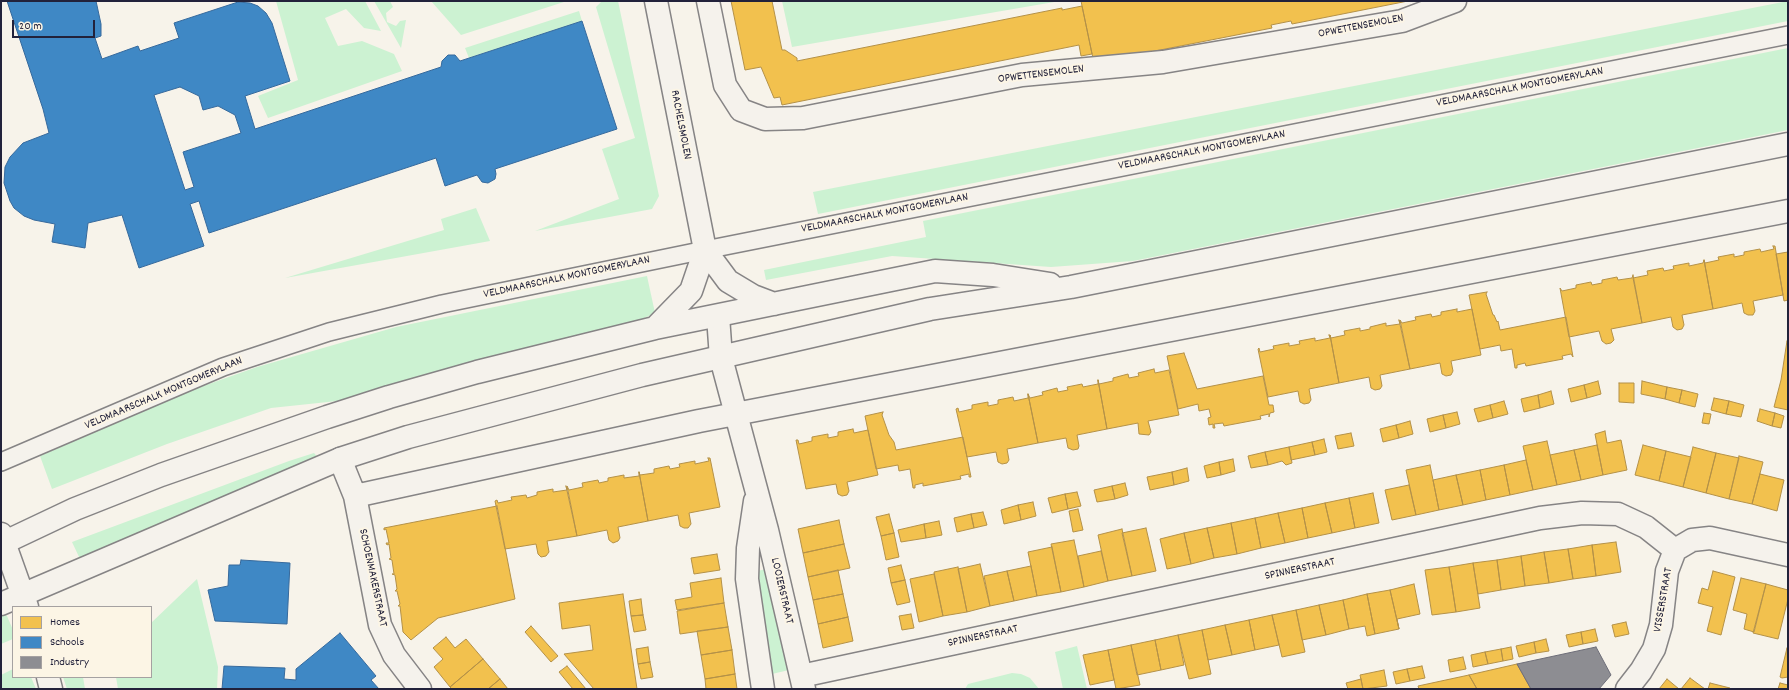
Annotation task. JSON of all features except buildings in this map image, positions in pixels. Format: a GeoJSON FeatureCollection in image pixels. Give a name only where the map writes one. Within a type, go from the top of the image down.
{"type":"FeatureCollection","features":[{"type":"Feature","properties":{"kind":"street","name":"RACHELSMOLEN"},"geometry":{"type":"LineString","coordinates":[[656,1],[705,250],[728,281],[753,296],[774,304]]}},
{"type":"Feature","properties":{"kind":"street","name":"OPWETTENSEMOLEN"},"geometry":{"type":"LineString","coordinates":[[708,1],[725,85],[741,110],[765,119],[803,118],[1022,75],[1163,62],[1402,21],[1455,1]]}},
{"type":"Feature","properties":{"kind":"street"},"geometry":{"type":"LineString","coordinates":[[1,604],[24,601],[340,459],[415,434],[642,375],[930,309],[1071,287],[1788,144]]}},
{"type":"Feature","properties":{"kind":"street"},"geometry":{"type":"LineString","coordinates":[[356,496],[736,414],[1788,211]]}},
{"type":"Feature","properties":{"kind":"street","name":"RACHELSMOLEN"},"geometry":{"type":"LineString","coordinates":[[654,328],[691,291],[705,250]]}},
{"type":"Feature","properties":{"kind":"street"},"geometry":{"type":"LineString","coordinates":[[24,601],[2,540],[161,475],[389,397],[477,372],[654,328],[934,271],[993,275],[1071,287]]}},
{"type":"Feature","properties":{"kind":"street","name":"LOOIERSTRAAT"},"geometry":{"type":"LineString","coordinates":[[718,316],[721,358],[756,494],[767,530],[802,682]]}},
{"type":"Feature","properties":{"kind":"street","name":"SCHOENMAKERSTRAAT"},"geometry":{"type":"LineString","coordinates":[[340,459],[356,496],[380,625],[394,655],[420,689]]}},
{"type":"Feature","properties":{"kind":"street","name":"LOOIERSTRAAT"},"geometry":{"type":"LineString","coordinates":[[756,494],[748,548],[747,579],[763,689]]}},
{"type":"Feature","properties":{"kind":"street","name":"SPINNERSTRAAT"},"geometry":{"type":"LineString","coordinates":[[802,682],[1540,518],[1582,513],[1618,514],[1646,527],[1675,550]]}},
{"type":"Feature","properties":{"kind":"street"},"geometry":{"type":"LineString","coordinates":[[1675,550],[1692,540],[1710,538],[1788,554]]}},
{"type":"Feature","properties":{"kind":"street","name":"VISSERSTRAAT"},"geometry":{"type":"LineString","coordinates":[[1627,689],[1654,649],[1661,625],[1668,571],[1675,550]]}},
{"type":"Feature","properties":{"kind":"street"},"geometry":{"type":"LineString","coordinates":[[48,678],[52,689]]}},
{"type":"Feature","properties":{"kind":"lane","name":"VELDMAARSCHALK MONTGOMERYLAAN"},"geometry":{"type":"LineString","coordinates":[[1,462],[223,367],[329,332],[466,299],[705,250],[1788,35]]}},
{"type":"Feature","properties":{"kind":"green space"},"geometry":{"type":"Polygon","coordinates":[[[276,1],[365,1],[381,31],[364,28],[346,9],[325,18],[338,46],[362,41],[394,54],[402,71],[268,118],[258,96],[298,80],[276,1]]]}},
{"type":"Feature","properties":{"kind":"green space"},"geometry":{"type":"Polygon","coordinates":[[[374,1],[390,1],[393,7],[386,13],[387,22],[396,26],[400,21],[406,20],[401,48],[374,1]]]}},
{"type":"Feature","properties":{"kind":"green space"},"geometry":{"type":"Polygon","coordinates":[[[431,1],[567,1],[461,35],[431,1]]]}},
{"type":"Feature","properties":{"kind":"green space"},"geometry":{"type":"Polygon","coordinates":[[[602,1],[618,1],[659,196],[652,209],[535,231],[619,199],[602,149],[635,138],[596,7],[602,1]]]}},
{"type":"Feature","properties":{"kind":"green space"},"geometry":{"type":"Polygon","coordinates":[[[782,1],[1060,1],[792,47],[782,1]]]}},
{"type":"Feature","properties":{"kind":"green space"},"geometry":{"type":"Polygon","coordinates":[[[1788,1],[1788,21],[818,214],[813,192],[1788,1]]]}},
{"type":"Feature","properties":{"kind":"green space"},"geometry":{"type":"Polygon","coordinates":[[[579,11],[582,21],[469,58],[465,48],[579,11]]]}},
{"type":"Feature","properties":{"kind":"green space"},"geometry":{"type":"Polygon","coordinates":[[[1788,48],[1788,130],[1133,261],[1051,267],[892,256],[766,280],[764,270],[926,237],[923,221],[1788,48]]]}},
{"type":"Feature","properties":{"kind":"green space"},"geometry":{"type":"Polygon","coordinates":[[[476,208],[490,241],[285,278],[444,230],[441,219],[476,208]]]}},
{"type":"Feature","properties":{"kind":"green space"},"geometry":{"type":"Polygon","coordinates":[[[647,276],[655,313],[627,326],[347,400],[271,408],[167,444],[52,489],[40,456],[189,391],[257,367],[396,327],[647,276]]]}},
{"type":"Feature","properties":{"kind":"green space"},"geometry":{"type":"Polygon","coordinates":[[[314,453],[320,460],[80,559],[72,542],[289,461],[314,453]]]}},
{"type":"Feature","properties":{"kind":"green space"},"geometry":{"type":"Polygon","coordinates":[[[767,569],[789,670],[772,674],[757,571],[767,569]]]}},
{"type":"Feature","properties":{"kind":"green space"},"geometry":{"type":"Polygon","coordinates":[[[197,579],[218,667],[217,689],[118,689],[116,678],[152,678],[152,622],[197,579]]]}},
{"type":"Feature","properties":{"kind":"green space"},"geometry":{"type":"Polygon","coordinates":[[[1,612],[7,616],[12,628],[12,639],[1,644],[1,612]]]}},
{"type":"Feature","properties":{"kind":"green space"},"geometry":{"type":"Polygon","coordinates":[[[1077,646],[1087,689],[1063,689],[1055,652],[1077,646]]]}},
{"type":"Feature","properties":{"kind":"green space"},"geometry":{"type":"Polygon","coordinates":[[[12,670],[12,678],[31,678],[36,689],[1,689],[1,675],[12,670]]]}},
{"type":"Feature","properties":{"kind":"green space"},"geometry":{"type":"Polygon","coordinates":[[[1012,673],[1021,674],[1030,678],[1039,689],[965,689],[968,684],[1012,673]]]}},
{"type":"Feature","properties":{"kind":"green space"},"geometry":{"type":"Polygon","coordinates":[[[63,678],[83,678],[85,689],[67,689],[63,678]]]}}]}
